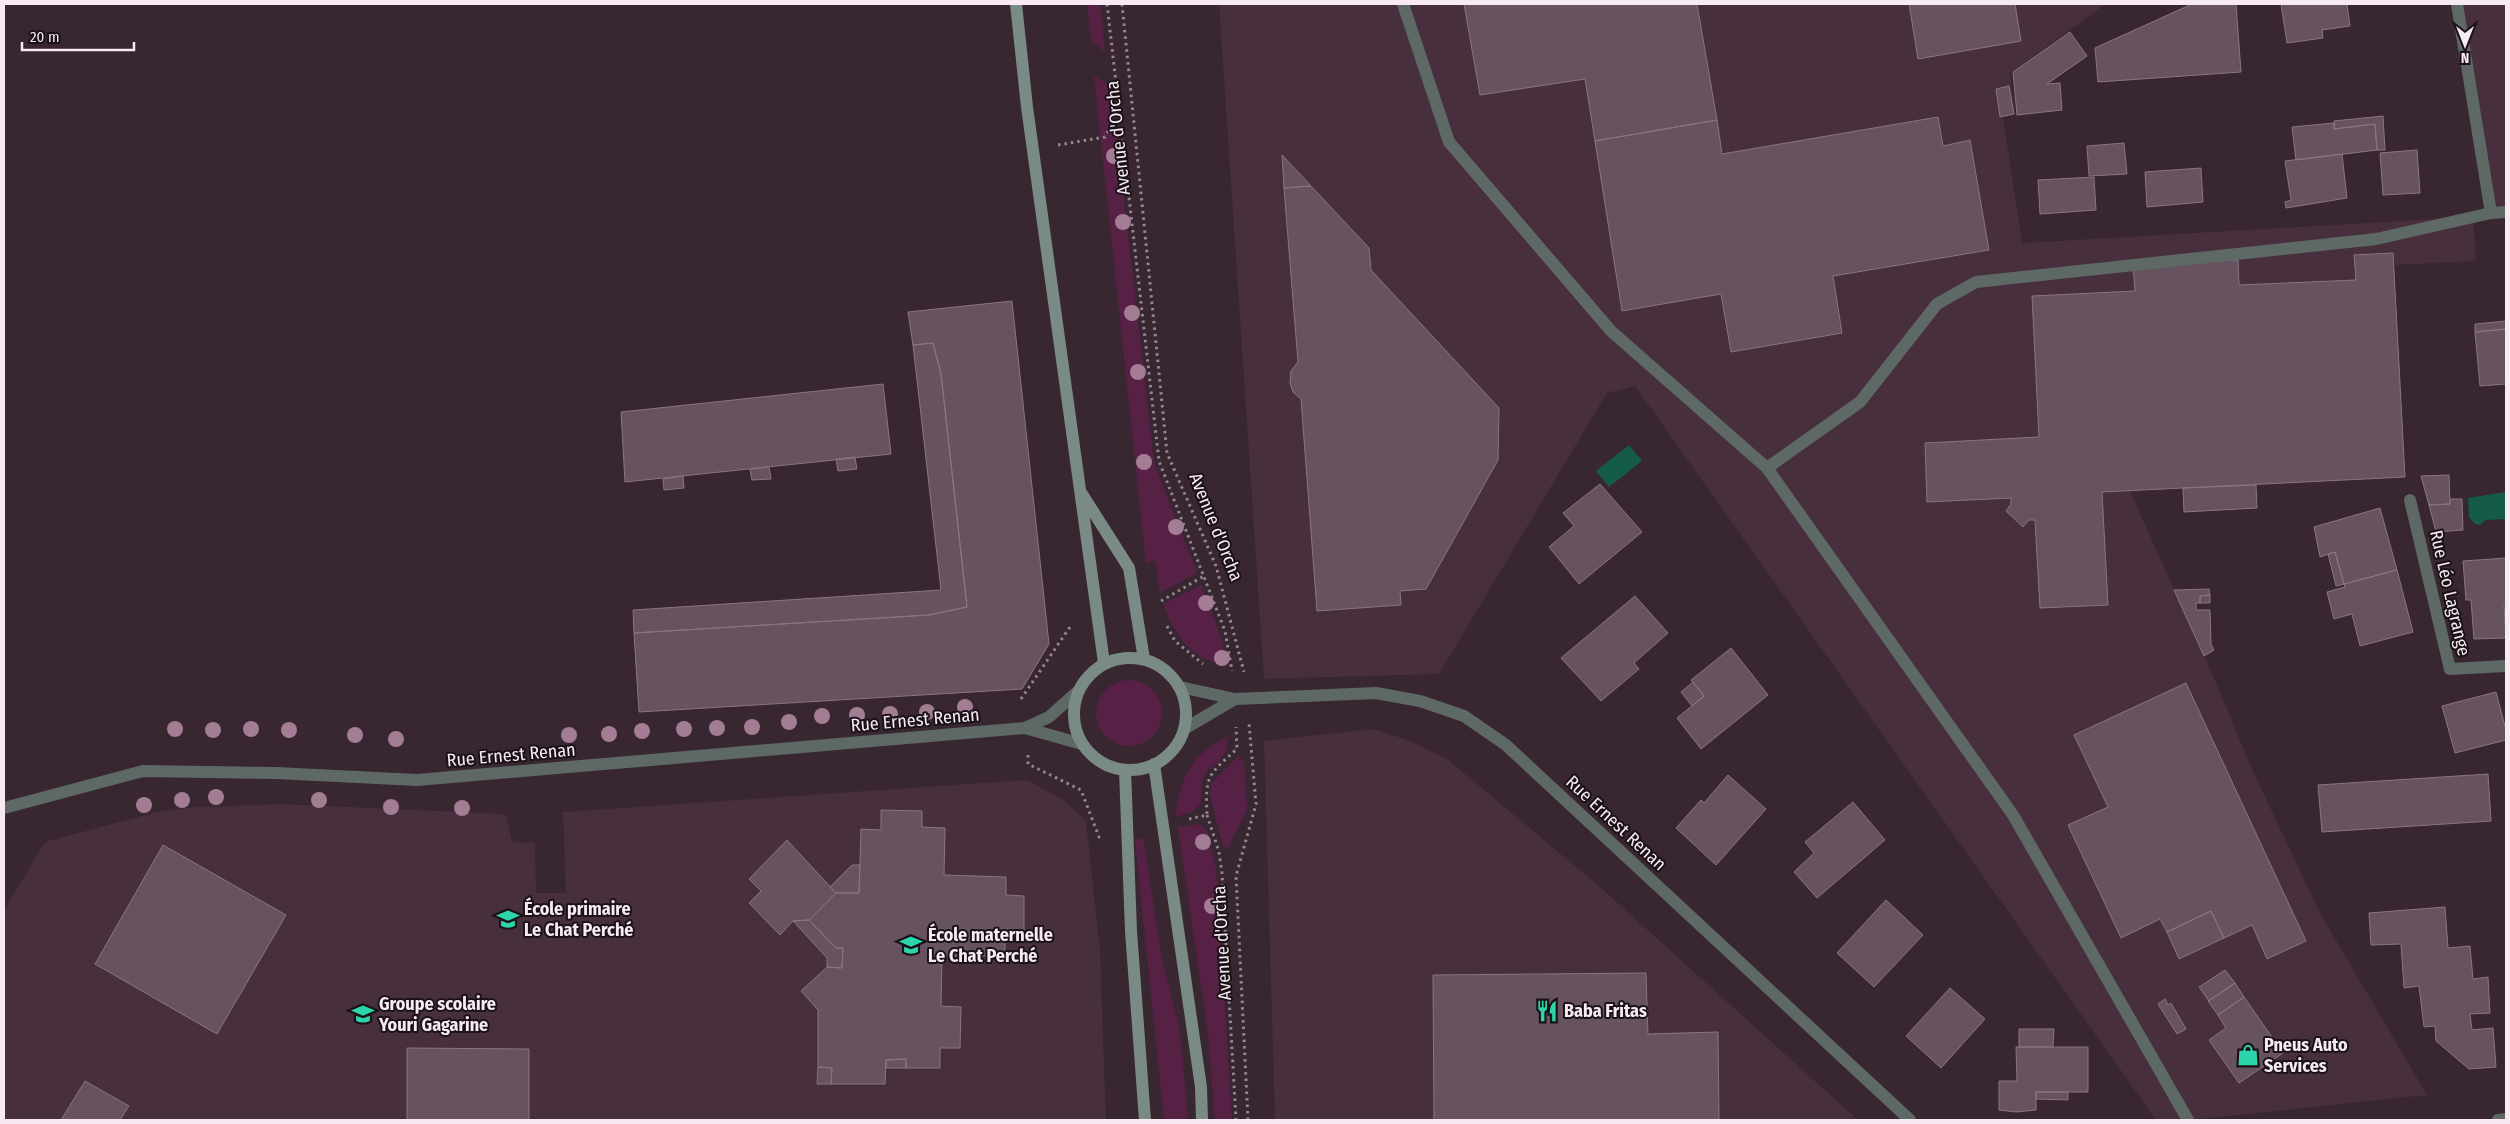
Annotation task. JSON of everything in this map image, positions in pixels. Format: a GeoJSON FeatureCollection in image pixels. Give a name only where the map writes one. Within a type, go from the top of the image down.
{"type":"FeatureCollection","features":[{"type":"Feature","properties":{"kind":"main road"},"geometry":{"type":"LineString","coordinates":[[1016,4],[1026,107],[1104,663]]}},
{"type":"Feature","properties":{"kind":"main road"},"geometry":{"type":"LineString","coordinates":[[1079,489],[1129,568],[1144,659]]}},
{"type":"Feature","properties":{"kind":"main road"},"geometry":{"type":"LineString","coordinates":[[1116,658],[1144,659],[1158,664],[1171,674],[1180,687],[1185,701],[1184,729],[1178,744],[1168,756],[1140,769],[1125,770],[1100,762],[1082,744],[1075,727],[1073,710],[1077,692],[1092,671],[1116,658]]}},
{"type":"Feature","properties":{"kind":"main road","name":"Avenue d'Orcha"},"geometry":{"type":"LineString","coordinates":[[1154,764],[1201,1087],[1202,1120]]}},
{"type":"Feature","properties":{"kind":"main road"},"geometry":{"type":"LineString","coordinates":[[1125,770],[1131,931],[1145,1120]]}},
{"type":"Feature","properties":{"kind":"street"},"geometry":{"type":"LineString","coordinates":[[1403,4],[1449,142],[1610,331],[1767,468],[2012,815],[2188,1120]]}},
{"type":"Feature","properties":{"kind":"street"},"geometry":{"type":"LineString","coordinates":[[2457,4],[2491,213]]}},
{"type":"Feature","properties":{"kind":"street"},"geometry":{"type":"LineString","coordinates":[[1767,468],[1860,402],[1937,304],[1976,282],[2376,239],[2491,213],[2506,212]]}},
{"type":"Feature","properties":{"kind":"street","name":"Rue Léo Lagrange"},"geometry":{"type":"LineString","coordinates":[[2410,500],[2450,669],[2506,666]]}},
{"type":"Feature","properties":{"kind":"street","name":"Rue Ernest Renan"},"geometry":{"type":"LineString","coordinates":[[1180,687],[1235,699],[1376,693],[1420,701],[1464,716],[1506,745],[1910,1120]]}},
{"type":"Feature","properties":{"kind":"street","name":"Rue Ernest Renan"},"geometry":{"type":"LineString","coordinates":[[4,808],[143,771],[276,773],[417,780],[1025,728],[1049,717],[1077,692]]}},
{"type":"Feature","properties":{"kind":"street","name":"Rue Ernest Renan"},"geometry":{"type":"LineString","coordinates":[[1184,729],[1235,699]]}},
{"type":"Feature","properties":{"kind":"street","name":"Rue Ernest Renan"},"geometry":{"type":"LineString","coordinates":[[1025,728],[1082,744]]}},
{"type":"Feature","properties":{"kind":"street"},"geometry":{"type":"LineString","coordinates":[[2498,1120],[2506,1119]]}},
{"type":"Feature","properties":{"kind":"path"},"geometry":{"type":"LineString","coordinates":[[1107,4],[1159,461],[1225,631],[1232,673],[1224,672]]}},
{"type":"Feature","properties":{"kind":"path","name":"Avenue d'Orcha"},"geometry":{"type":"LineString","coordinates":[[1122,4],[1167,453],[1216,566],[1246,679],[1249,698],[1256,804],[1236,876],[1248,1120]]}},
{"type":"Feature","properties":{"kind":"path"},"geometry":{"type":"LineString","coordinates":[[1163,619],[1174,641],[1208,668]]}},
{"type":"Feature","properties":{"kind":"path"},"geometry":{"type":"LineString","coordinates":[[1207,815],[1219,852],[1222,873],[1236,1120]]}},
{"type":"Feature","properties":{"kind":"shaded area"},"geometry":{"type":"Polygon","coordinates":[[[1087,4],[1100,4],[1105,52],[1091,41],[1087,4]]]}},
{"type":"Feature","properties":{"kind":"shaded area"},"geometry":{"type":"Polygon","coordinates":[[[1219,4],[2106,4],[2010,73],[2015,115],[2003,117],[2022,243],[2453,218],[2473,215],[2476,261],[2394,265],[2405,477],[2130,491],[2221,694],[2250,765],[2320,913],[2427,1095],[2190,1120],[2156,1120],[1635,386],[1607,393],[1439,674],[1264,679],[1219,4]]]}},
{"type":"Feature","properties":{"kind":"shaded area"},"geometry":{"type":"Polygon","coordinates":[[[2458,4],[2506,4],[2506,210],[2490,211],[2458,4]]]}},
{"type":"Feature","properties":{"kind":"shaded area"},"geometry":{"type":"Polygon","coordinates":[[[1094,76],[1111,86],[1154,462],[1197,573],[1160,593],[1156,565],[1153,560],[1146,563],[1094,76]]]}},
{"type":"Feature","properties":{"kind":"shaded area"},"geometry":{"type":"Polygon","coordinates":[[[1629,445],[1642,461],[1609,487],[1596,471],[1629,445]]]}},
{"type":"Feature","properties":{"kind":"shaded area"},"geometry":{"type":"Polygon","coordinates":[[[2506,492],[2506,519],[2485,520],[2480,525],[2475,524],[2469,517],[2468,498],[2506,492]]]}},
{"type":"Feature","properties":{"kind":"shaded area"},"geometry":{"type":"Polygon","coordinates":[[[1201,585],[1222,640],[1226,666],[1213,662],[1193,651],[1179,636],[1163,604],[1201,585]]]}},
{"type":"Feature","properties":{"kind":"shaded area"},"geometry":{"type":"Polygon","coordinates":[[[1129,680],[1142,683],[1152,690],[1159,700],[1162,713],[1159,726],[1152,736],[1142,743],[1129,746],[1116,743],[1106,736],[1099,726],[1096,713],[1099,700],[1106,690],[1116,683],[1129,680]]]}},
{"type":"Feature","properties":{"kind":"shaded area"},"geometry":{"type":"Polygon","coordinates":[[[1373,729],[1405,739],[1446,758],[1600,887],[1858,1120],[1275,1120],[1264,741],[1373,729]]]}},
{"type":"Feature","properties":{"kind":"shaded area"},"geometry":{"type":"Polygon","coordinates":[[[1229,736],[1226,751],[1218,763],[1207,770],[1202,782],[1201,803],[1192,812],[1175,817],[1180,789],[1184,778],[1196,759],[1216,743],[1229,736]]]}},
{"type":"Feature","properties":{"kind":"shaded area"},"geometry":{"type":"Polygon","coordinates":[[[1238,756],[1244,762],[1247,810],[1227,850],[1222,843],[1210,794],[1211,784],[1238,756]]]}},
{"type":"Feature","properties":{"kind":"shaded area","name":"Groupe scolaire Youri Gagarine"},"geometry":{"type":"Polygon","coordinates":[[[1027,780],[1064,800],[1086,821],[1100,950],[1106,1120],[4,1120],[4,910],[45,842],[157,812],[196,807],[282,804],[505,814],[512,842],[535,843],[536,893],[566,893],[563,812],[1027,780]]]}},
{"type":"Feature","properties":{"kind":"shaded area"},"geometry":{"type":"Polygon","coordinates":[[[1200,824],[1207,830],[1216,868],[1232,1120],[1215,1120],[1208,1034],[1178,827],[1200,824]]]}},
{"type":"Feature","properties":{"kind":"shaded area"},"geometry":{"type":"Polygon","coordinates":[[[1143,838],[1162,958],[1180,1030],[1188,1120],[1164,1120],[1135,840],[1143,838]]]}},
{"type":"Feature","properties":{"kind":"building"},"geometry":{"type":"Polygon","coordinates":[[[1464,4],[1697,4],[1717,120],[1595,141],[1585,79],[1480,95],[1464,4]]]}},
{"type":"Feature","properties":{"kind":"building"},"geometry":{"type":"Polygon","coordinates":[[[1909,4],[2015,4],[2021,41],[1918,59],[1909,4]]]}},
{"type":"Feature","properties":{"kind":"building"},"geometry":{"type":"Polygon","coordinates":[[[2192,4],[2236,4],[2241,72],[2098,82],[2095,48],[2192,4]]]}},
{"type":"Feature","properties":{"kind":"building"},"geometry":{"type":"Polygon","coordinates":[[[2281,4],[2347,4],[2350,26],[2322,30],[2323,38],[2287,43],[2281,4]]]}},
{"type":"Feature","properties":{"kind":"building"},"geometry":{"type":"Polygon","coordinates":[[[2070,32],[2087,56],[2047,84],[2060,83],[2062,110],[2017,115],[2013,72],[2070,32]]]}},
{"type":"Feature","properties":{"kind":"building"},"geometry":{"type":"Polygon","coordinates":[[[2009,86],[2014,114],[2000,117],[1996,89],[2009,86]]]}},
{"type":"Feature","properties":{"kind":"building"},"geometry":{"type":"Polygon","coordinates":[[[2383,116],[2385,150],[2377,150],[2375,124],[2334,129],[2334,121],[2383,116]]]}},
{"type":"Feature","properties":{"kind":"building"},"geometry":{"type":"Polygon","coordinates":[[[1938,117],[1943,146],[1970,140],[1989,250],[1833,276],[1842,333],[1731,352],[1721,294],[1622,311],[1595,141],[1717,120],[1722,154],[1938,117]]]}},
{"type":"Feature","properties":{"kind":"building"},"geometry":{"type":"Polygon","coordinates":[[[2334,123],[2334,129],[2375,124],[2377,150],[2296,160],[2292,127],[2334,123]]]}},
{"type":"Feature","properties":{"kind":"building"},"geometry":{"type":"Polygon","coordinates":[[[2124,143],[2127,174],[2089,176],[2087,146],[2124,143]]]}},
{"type":"Feature","properties":{"kind":"building"},"geometry":{"type":"Polygon","coordinates":[[[2417,150],[2420,193],[2383,195],[2380,153],[2417,150]]]}},
{"type":"Feature","properties":{"kind":"building"},"geometry":{"type":"Polygon","coordinates":[[[2342,154],[2347,198],[2286,208],[2285,202],[2291,200],[2285,161],[2342,154]]]}},
{"type":"Feature","properties":{"kind":"building"},"geometry":{"type":"Polygon","coordinates":[[[1282,155],[1311,186],[1284,188],[1282,155]]]}},
{"type":"Feature","properties":{"kind":"building"},"geometry":{"type":"Polygon","coordinates":[[[2201,168],[2203,202],[2147,207],[2145,172],[2201,168]]]}},
{"type":"Feature","properties":{"kind":"building"},"geometry":{"type":"Polygon","coordinates":[[[2094,177],[2096,210],[2040,214],[2038,180],[2094,177]]]}},
{"type":"Feature","properties":{"kind":"building"},"geometry":{"type":"Polygon","coordinates":[[[1311,186],[1369,248],[1371,270],[1499,408],[1498,460],[1426,589],[1400,591],[1401,605],[1317,611],[1301,399],[1293,392],[1290,383],[1291,371],[1298,362],[1284,188],[1311,186]]]}},
{"type":"Feature","properties":{"kind":"building"},"geometry":{"type":"Polygon","coordinates":[[[2393,253],[2405,477],[2102,492],[2108,605],[2040,608],[2035,520],[2029,520],[2023,527],[2006,511],[2011,504],[2011,498],[1927,502],[1925,443],[2039,437],[2032,296],[2135,291],[2133,266],[2238,260],[2239,285],[2356,280],[2354,255],[2393,253]]]}},
{"type":"Feature","properties":{"kind":"building"},"geometry":{"type":"Polygon","coordinates":[[[1012,301],[1049,644],[1022,689],[639,712],[634,633],[929,615],[967,607],[941,374],[933,343],[913,345],[908,312],[1012,301]]]}},
{"type":"Feature","properties":{"kind":"building"},"geometry":{"type":"Polygon","coordinates":[[[2506,321],[2506,329],[2475,332],[2475,324],[2506,321]]]}},
{"type":"Feature","properties":{"kind":"building"},"geometry":{"type":"Polygon","coordinates":[[[2506,329],[2506,384],[2480,386],[2475,332],[2506,329]]]}},
{"type":"Feature","properties":{"kind":"building"},"geometry":{"type":"Polygon","coordinates":[[[933,343],[941,374],[967,607],[929,615],[634,633],[633,610],[941,590],[913,345],[933,343]]]}},
{"type":"Feature","properties":{"kind":"building"},"geometry":{"type":"Polygon","coordinates":[[[883,384],[891,454],[625,482],[621,412],[883,384]]]}},
{"type":"Feature","properties":{"kind":"building"},"geometry":{"type":"Polygon","coordinates":[[[855,457],[857,469],[838,471],[836,459],[855,457]]]}},
{"type":"Feature","properties":{"kind":"building"},"geometry":{"type":"Polygon","coordinates":[[[769,467],[771,479],[752,480],[750,469],[769,467]]]}},
{"type":"Feature","properties":{"kind":"building"},"geometry":{"type":"Polygon","coordinates":[[[2449,475],[2450,504],[2429,505],[2421,476],[2449,475]]]}},
{"type":"Feature","properties":{"kind":"building"},"geometry":{"type":"Polygon","coordinates":[[[683,476],[684,488],[664,490],[663,479],[683,476]]]}},
{"type":"Feature","properties":{"kind":"building"},"geometry":{"type":"Polygon","coordinates":[[[1600,484],[1642,532],[1579,584],[1549,547],[1574,526],[1563,513],[1600,484]]]}},
{"type":"Feature","properties":{"kind":"building"},"geometry":{"type":"Polygon","coordinates":[[[2256,485],[2257,508],[2184,512],[2183,488],[2256,485]]]}},
{"type":"Feature","properties":{"kind":"building"},"geometry":{"type":"Polygon","coordinates":[[[2450,499],[2462,499],[2463,530],[2436,532],[2429,505],[2450,504],[2450,499]]]}},
{"type":"Feature","properties":{"kind":"building"},"geometry":{"type":"Polygon","coordinates":[[[2380,508],[2397,570],[2344,584],[2335,552],[2320,557],[2314,527],[2380,508]]]}},
{"type":"Feature","properties":{"kind":"building"},"geometry":{"type":"Polygon","coordinates":[[[2335,552],[2344,584],[2336,586],[2328,554],[2335,552]]]}},
{"type":"Feature","properties":{"kind":"building"},"geometry":{"type":"Polygon","coordinates":[[[2506,558],[2506,605],[2504,605],[2506,638],[2474,639],[2471,600],[2466,600],[2463,561],[2506,558]]]}},
{"type":"Feature","properties":{"kind":"building"},"geometry":{"type":"Polygon","coordinates":[[[2397,570],[2413,632],[2360,646],[2352,614],[2334,619],[2327,592],[2345,587],[2344,584],[2397,570]]]}},
{"type":"Feature","properties":{"kind":"building"},"geometry":{"type":"Polygon","coordinates":[[[2209,589],[2210,595],[2200,596],[2200,603],[2196,603],[2196,610],[2210,610],[2211,644],[2214,650],[2204,656],[2174,590],[2209,589]]]}},
{"type":"Feature","properties":{"kind":"building"},"geometry":{"type":"Polygon","coordinates":[[[2210,595],[2210,603],[2200,603],[2200,596],[2210,595]]]}},
{"type":"Feature","properties":{"kind":"building"},"geometry":{"type":"Polygon","coordinates":[[[1635,596],[1668,633],[1634,663],[1639,669],[1601,701],[1561,658],[1635,596]]]}},
{"type":"Feature","properties":{"kind":"building"},"geometry":{"type":"Polygon","coordinates":[[[1731,648],[1768,695],[1701,749],[1677,718],[1704,696],[1691,680],[1731,648]]]}},
{"type":"Feature","properties":{"kind":"building"},"geometry":{"type":"Polygon","coordinates":[[[1693,682],[1704,696],[1692,706],[1681,692],[1693,682]]]}},
{"type":"Feature","properties":{"kind":"building"},"geometry":{"type":"Polygon","coordinates":[[[2186,683],[2306,941],[2267,959],[2252,925],[2224,938],[2211,911],[2167,932],[2160,919],[2121,938],[2068,825],[2108,807],[2074,735],[2186,683]]]}},
{"type":"Feature","properties":{"kind":"building"},"geometry":{"type":"Polygon","coordinates":[[[2496,692],[2506,730],[2506,740],[2455,753],[2442,706],[2496,692]]]}},
{"type":"Feature","properties":{"kind":"building"},"geometry":{"type":"Polygon","coordinates":[[[2488,774],[2491,821],[2322,832],[2318,785],[2488,774]]]}},
{"type":"Feature","properties":{"kind":"building"},"geometry":{"type":"Polygon","coordinates":[[[1728,775],[1766,809],[1716,865],[1676,828],[1701,800],[1704,803],[1728,775]]]}},
{"type":"Feature","properties":{"kind":"building"},"geometry":{"type":"Polygon","coordinates":[[[1853,802],[1885,840],[1817,898],[1794,872],[1814,853],[1805,842],[1853,802]]]}},
{"type":"Feature","properties":{"kind":"building"},"geometry":{"type":"Polygon","coordinates":[[[881,810],[922,811],[922,827],[945,828],[944,875],[1006,877],[1006,895],[1024,896],[1024,937],[1005,937],[1005,956],[942,956],[941,1006],[961,1007],[960,1048],[940,1048],[940,1068],[906,1068],[906,1059],[886,1060],[885,1084],[831,1084],[832,1068],[818,1067],[818,1010],[801,991],[827,967],[842,968],[843,948],[836,948],[809,920],[836,893],[859,893],[861,829],[881,830],[881,810]]]}},
{"type":"Feature","properties":{"kind":"building"},"geometry":{"type":"Polygon","coordinates":[[[787,840],[836,893],[809,920],[793,921],[780,935],[749,903],[761,891],[749,879],[787,840]]]}},
{"type":"Feature","properties":{"kind":"building"},"geometry":{"type":"Polygon","coordinates":[[[163,845],[286,915],[217,1034],[95,964],[163,845]]]}},
{"type":"Feature","properties":{"kind":"building"},"geometry":{"type":"Polygon","coordinates":[[[852,865],[860,865],[859,893],[836,893],[830,887],[852,865]]]}},
{"type":"Feature","properties":{"kind":"building"},"geometry":{"type":"Polygon","coordinates":[[[1886,900],[1923,935],[1874,987],[1837,953],[1886,900]]]}},
{"type":"Feature","properties":{"kind":"building"},"geometry":{"type":"Polygon","coordinates":[[[2445,907],[2448,948],[2470,946],[2473,979],[2488,977],[2490,1013],[2470,1014],[2472,1030],[2493,1028],[2496,1067],[2469,1069],[2436,1041],[2435,1026],[2424,1027],[2419,986],[2404,988],[2401,944],[2371,945],[2369,913],[2445,907]]]}},
{"type":"Feature","properties":{"kind":"building"},"geometry":{"type":"Polygon","coordinates":[[[2211,911],[2224,938],[2179,959],[2167,932],[2211,911]]]}},
{"type":"Feature","properties":{"kind":"building"},"geometry":{"type":"Polygon","coordinates":[[[809,920],[836,948],[843,948],[842,968],[827,967],[827,958],[793,921],[809,920]]]}},
{"type":"Feature","properties":{"kind":"building"},"geometry":{"type":"Polygon","coordinates":[[[2225,970],[2235,983],[2209,1001],[2199,987],[2225,970]]]}},
{"type":"Feature","properties":{"kind":"building"},"geometry":{"type":"Polygon","coordinates":[[[1646,973],[1648,1034],[1718,1032],[1719,1120],[1434,1120],[1433,975],[1646,973]]]}},
{"type":"Feature","properties":{"kind":"building"},"geometry":{"type":"Polygon","coordinates":[[[2235,983],[2244,997],[2218,1015],[2208,1001],[2235,983]]]}},
{"type":"Feature","properties":{"kind":"building"},"geometry":{"type":"Polygon","coordinates":[[[1950,988],[1985,1019],[1941,1068],[1906,1036],[1950,988]]]}},
{"type":"Feature","properties":{"kind":"building"},"geometry":{"type":"Polygon","coordinates":[[[2244,997],[2283,1053],[2239,1083],[2209,1040],[2226,1028],[2218,1015],[2244,997]]]}},
{"type":"Feature","properties":{"kind":"building"},"geometry":{"type":"Polygon","coordinates":[[[2165,999],[2168,1005],[2171,1003],[2186,1029],[2177,1034],[2158,1004],[2165,999]]]}},
{"type":"Feature","properties":{"kind":"building"},"geometry":{"type":"Polygon","coordinates":[[[2019,1029],[2054,1029],[2053,1047],[2019,1047],[2019,1029]]]}},
{"type":"Feature","properties":{"kind":"building"},"geometry":{"type":"Polygon","coordinates":[[[2016,1047],[2088,1047],[2088,1092],[2036,1092],[2036,1110],[2016,1112],[1999,1110],[1999,1081],[2017,1081],[2016,1047]]]}},
{"type":"Feature","properties":{"kind":"building"},"geometry":{"type":"Polygon","coordinates":[[[407,1048],[529,1049],[529,1120],[407,1120],[407,1048]]]}},
{"type":"Feature","properties":{"kind":"building"},"geometry":{"type":"Polygon","coordinates":[[[906,1059],[906,1068],[886,1068],[886,1060],[906,1059]]]}},
{"type":"Feature","properties":{"kind":"building"},"geometry":{"type":"Polygon","coordinates":[[[818,1067],[832,1068],[831,1084],[817,1084],[818,1067]]]}},
{"type":"Feature","properties":{"kind":"building"},"geometry":{"type":"Polygon","coordinates":[[[85,1081],[129,1106],[120,1120],[61,1120],[85,1081]]]}},
{"type":"Feature","properties":{"kind":"building"},"geometry":{"type":"Polygon","coordinates":[[[2036,1092],[2068,1092],[2068,1100],[2036,1099],[2036,1092]]]}},
{"type":"Feature","properties":{"kind":"place","name":"École primaire Le Chat Perché"},"geometry":{"type":"Point","coordinates":[508,919]}},
{"type":"Feature","properties":{"kind":"place","name":"École maternelle Le Chat Perché"},"geometry":{"type":"Point","coordinates":[911,945]}},
{"type":"Feature","properties":{"kind":"place","name":"Baba Fritas"},"geometry":{"type":"Point","coordinates":[1547,1011]}},
{"type":"Feature","properties":{"kind":"place","name":"Groupe scolaire Youri Gagarine"},"geometry":{"type":"Point","coordinates":[363,1014]}},
{"type":"Feature","properties":{"kind":"place","name":"Pneus Auto Services"},"geometry":{"type":"Point","coordinates":[2248,1055]}}]}
